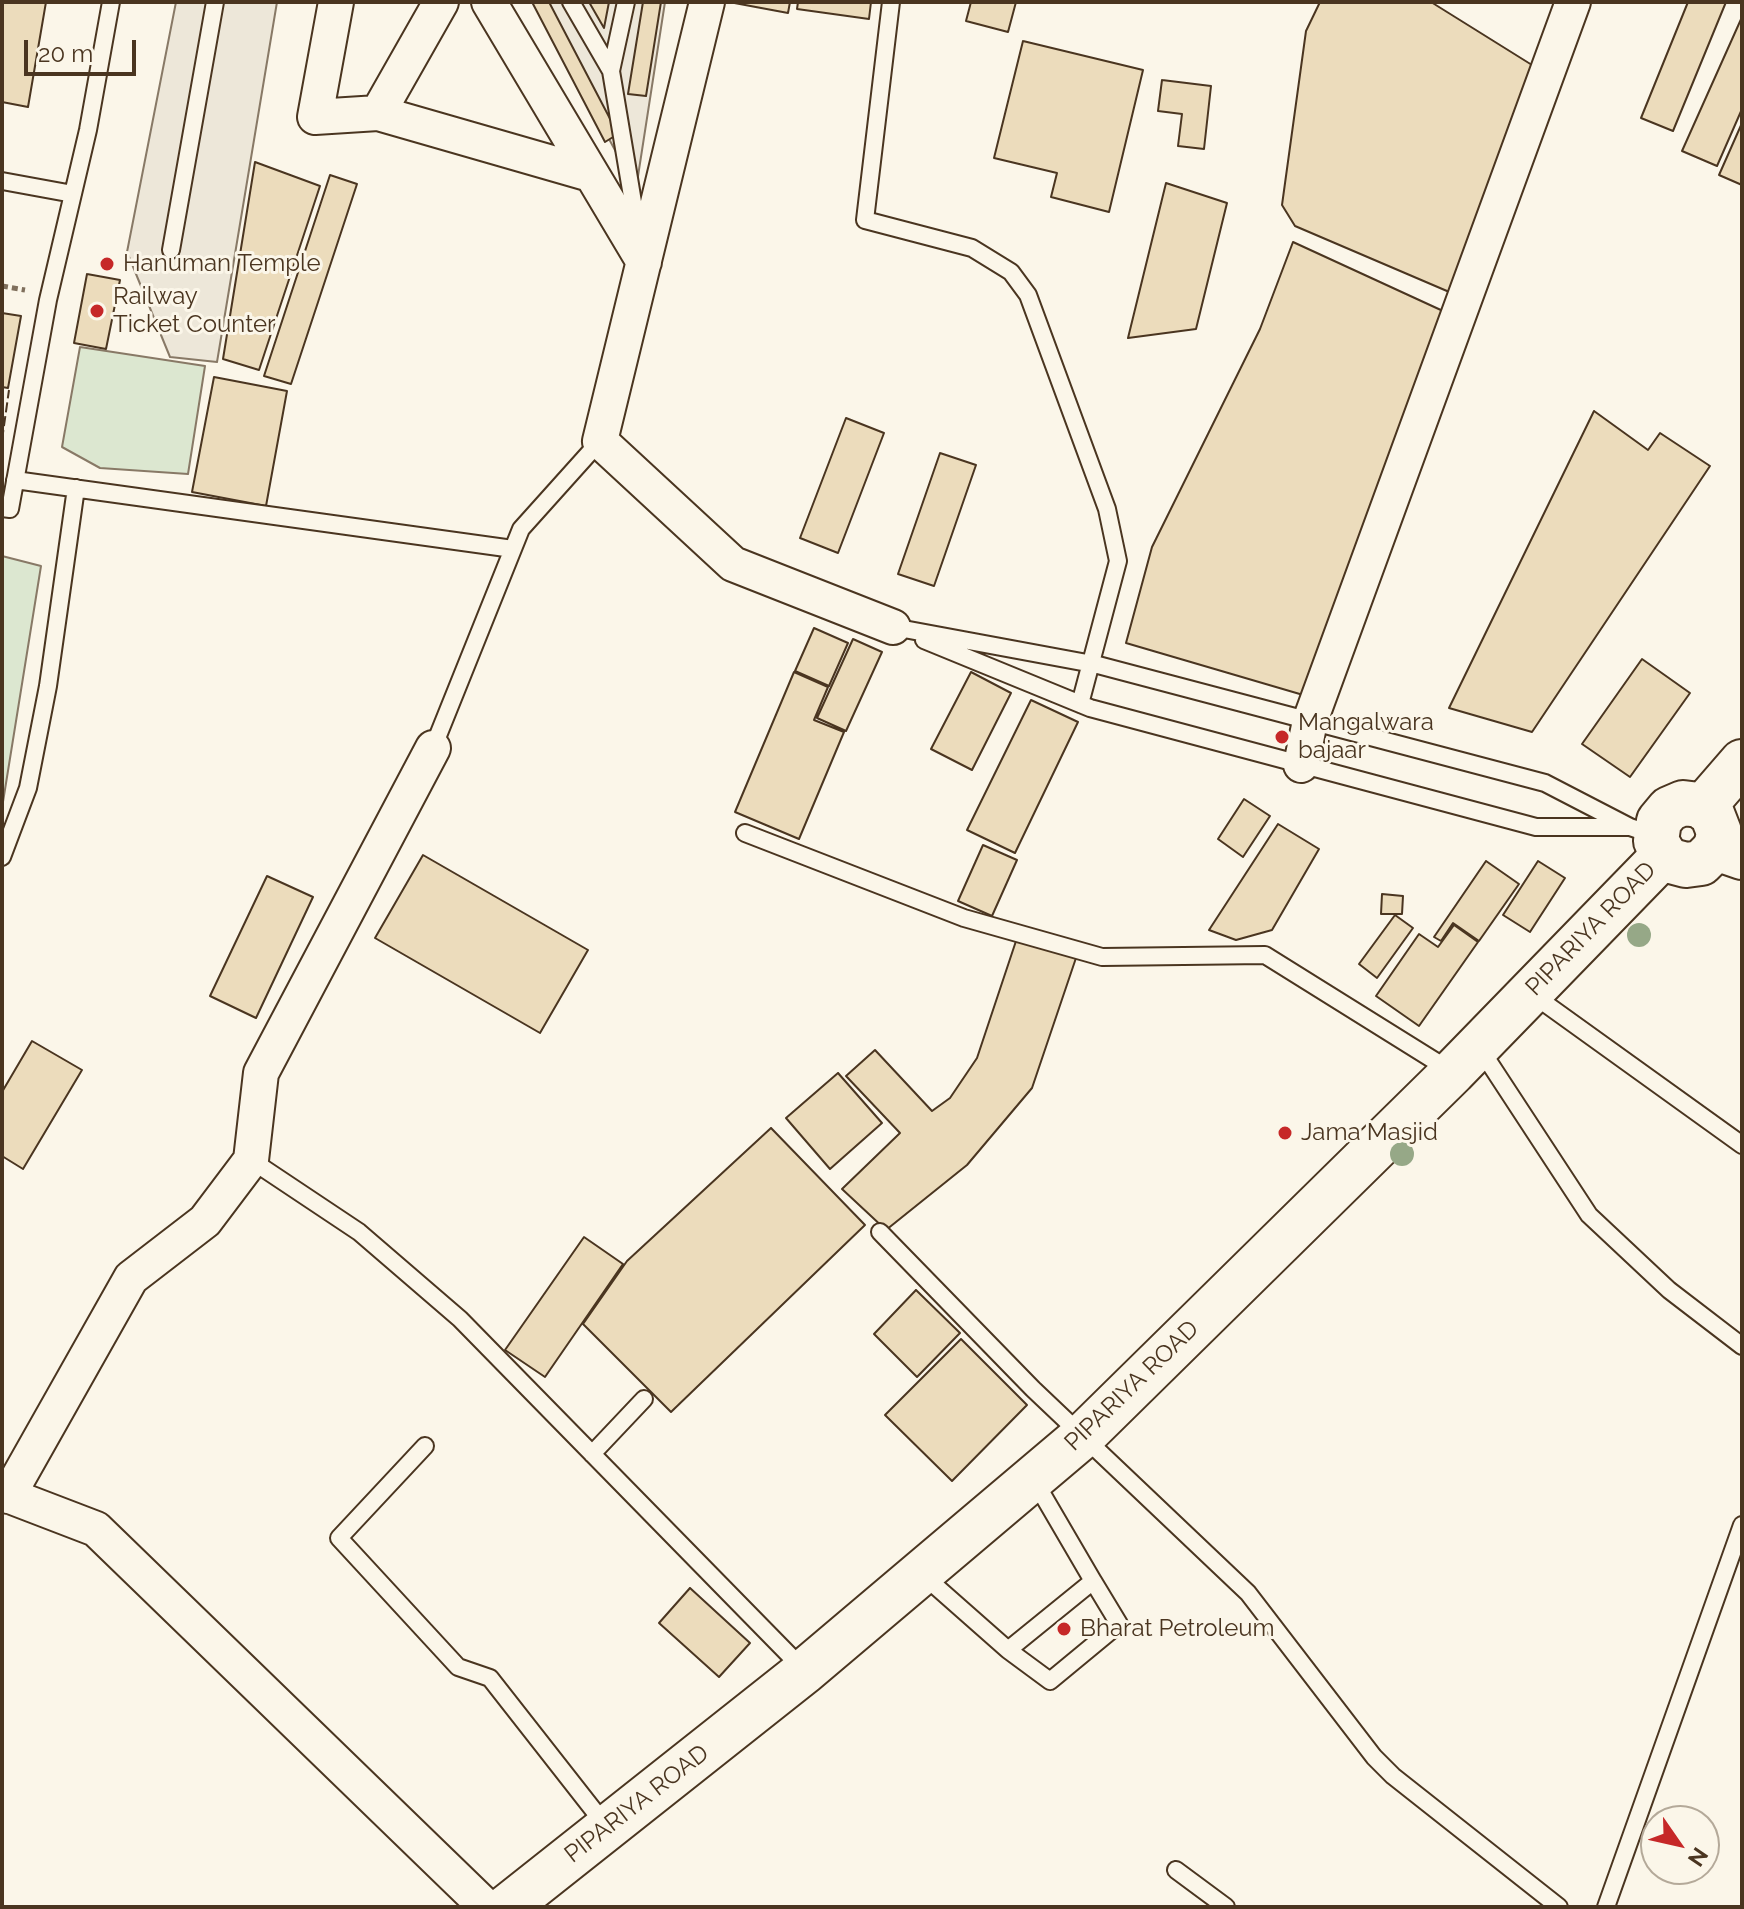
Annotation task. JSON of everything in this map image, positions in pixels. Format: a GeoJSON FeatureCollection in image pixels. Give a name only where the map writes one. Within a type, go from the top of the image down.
{"type":"FeatureCollection","features":[{"type":"Feature","properties":{"kind":"main road"},"geometry":{"type":"LineString","coordinates":[[1703,807],[1742,762]]}},
{"type":"Feature","properties":{"kind":"main road"},"geometry":{"type":"LineString","coordinates":[[1650,839],[1669,809],[1683,803],[1703,807],[1712,814],[1729,853]]}},
{"type":"Feature","properties":{"kind":"main road","name":"PIPARIYA ROAD"},"geometry":{"type":"LineString","coordinates":[[507,1907],[805,1671],[1084,1435],[1466,1059],[1530,992],[1650,839],[1671,861],[1691,866],[1729,853]]}},
{"type":"Feature","properties":{"kind":"street"},"geometry":{"type":"LineString","coordinates":[[336,2],[315,117],[378,113],[590,174]]}},
{"type":"Feature","properties":{"kind":"street"},"geometry":{"type":"LineString","coordinates":[[378,113],[441,2]]}},
{"type":"Feature","properties":{"kind":"street"},"geometry":{"type":"LineString","coordinates":[[489,2],[644,262]]}},
{"type":"Feature","properties":{"kind":"street"},"geometry":{"type":"LineString","coordinates":[[707,2],[600,441],[733,564],[893,627]]}},
{"type":"Feature","properties":{"kind":"street"},"geometry":{"type":"LineString","coordinates":[[1301,765],[1310,721],[1573,2]]}},
{"type":"Feature","properties":{"kind":"street"},"geometry":{"type":"LineString","coordinates":[[433,748],[261,1073],[251,1160],[205,1221],[131,1278],[5,1495],[96,1529],[486,1907]]}},
{"type":"Feature","properties":{"kind":"lane"},"geometry":{"type":"LineString","coordinates":[[2,508],[10,509],[48,300],[88,130],[111,2]]}},
{"type":"Feature","properties":{"kind":"lane"},"geometry":{"type":"LineString","coordinates":[[171,250],[215,2]]}},
{"type":"Feature","properties":{"kind":"lane"},"geometry":{"type":"LineString","coordinates":[[571,2],[611,71],[644,262]]}},
{"type":"Feature","properties":{"kind":"lane"},"geometry":{"type":"LineString","coordinates":[[611,71],[626,2]]}},
{"type":"Feature","properties":{"kind":"lane"},"geometry":{"type":"LineString","coordinates":[[891,2],[865,220],[972,248],[1011,272],[1028,295],[1107,509],[1118,561],[1080,704]]}},
{"type":"Feature","properties":{"kind":"lane"},"geometry":{"type":"LineString","coordinates":[[2,181],[73,194]]}},
{"type":"Feature","properties":{"kind":"lane"},"geometry":{"type":"LineString","coordinates":[[433,748],[521,529],[600,441]]}},
{"type":"Feature","properties":{"kind":"lane"},"geometry":{"type":"LineString","coordinates":[[15,480],[513,549]]}},
{"type":"Feature","properties":{"kind":"lane"},"geometry":{"type":"LineString","coordinates":[[2,857],[28,788],[48,686],[76,488]]}},
{"type":"Feature","properties":{"kind":"lane"},"geometry":{"type":"LineString","coordinates":[[893,627],[1091,664],[1545,783],[1650,839]]}},
{"type":"Feature","properties":{"kind":"lane"},"geometry":{"type":"LineString","coordinates":[[893,627],[1080,704],[1536,827],[1650,839]]}},
{"type":"Feature","properties":{"kind":"lane"},"geometry":{"type":"LineString","coordinates":[[745,833],[964,918],[1102,957],[1265,955],[1466,1059],[1589,1215],[1669,1290],[1742,1346]]}},
{"type":"Feature","properties":{"kind":"lane"},"geometry":{"type":"LineString","coordinates":[[1530,992],[1742,1145]]}},
{"type":"Feature","properties":{"kind":"lane"},"geometry":{"type":"LineString","coordinates":[[251,1160],[359,1232],[460,1319],[805,1671]]}},
{"type":"Feature","properties":{"kind":"lane"},"geometry":{"type":"LineString","coordinates":[[880,1232],[1033,1389],[1248,1593],[1374,1757],[1393,1776],[1559,1907]]}},
{"type":"Feature","properties":{"kind":"lane"},"geometry":{"type":"LineString","coordinates":[[592,1454],[644,1399]]}},
{"type":"Feature","properties":{"kind":"lane"},"geometry":{"type":"LineString","coordinates":[[425,1446],[339,1538],[458,1667],[490,1678],[607,1828]]}},
{"type":"Feature","properties":{"kind":"lane"},"geometry":{"type":"LineString","coordinates":[[921,1573],[1008,1650],[1050,1681],[1119,1624],[1033,1478]]}},
{"type":"Feature","properties":{"kind":"lane"},"geometry":{"type":"LineString","coordinates":[[1606,1907],[1742,1525]]}},
{"type":"Feature","properties":{"kind":"lane"},"geometry":{"type":"LineString","coordinates":[[1008,1650],[1093,1581]]}},
{"type":"Feature","properties":{"kind":"lane"},"geometry":{"type":"LineString","coordinates":[[1176,1870],[1226,1907]]}},
{"type":"Feature","properties":{"kind":"green space"},"geometry":{"type":"Polygon","coordinates":[[[80,347],[205,366],[188,474],[100,468],[62,447],[80,347]]]}},
{"type":"Feature","properties":{"kind":"green space"},"geometry":{"type":"Polygon","coordinates":[[[2,556],[41,566],[2,808],[2,556]]]}},
{"type":"Feature","properties":{"kind":"shaded area"},"geometry":{"type":"Polygon","coordinates":[[[176,2],[277,2],[217,362],[170,357],[127,252],[176,2]]]}},
{"type":"Feature","properties":{"kind":"shaded area"},"geometry":{"type":"Polygon","coordinates":[[[535,2],[665,2],[636,189],[535,2]]]}},
{"type":"Feature","properties":{"kind":"building"},"geometry":{"type":"Polygon","coordinates":[[[2,2],[46,2],[28,107],[2,102],[2,2]]]}},
{"type":"Feature","properties":{"kind":"building"},"geometry":{"type":"Polygon","coordinates":[[[532,2],[549,2],[618,134],[605,142],[532,2]]]}},
{"type":"Feature","properties":{"kind":"building"},"geometry":{"type":"Polygon","coordinates":[[[589,2],[609,2],[604,28],[589,2]]]}},
{"type":"Feature","properties":{"kind":"building"},"geometry":{"type":"Polygon","coordinates":[[[643,2],[661,2],[646,96],[628,94],[643,2]]]}},
{"type":"Feature","properties":{"kind":"building"},"geometry":{"type":"Polygon","coordinates":[[[729,2],[790,2],[788,13],[729,2]]]}},
{"type":"Feature","properties":{"kind":"building"},"geometry":{"type":"Polygon","coordinates":[[[798,2],[871,2],[869,19],[797,9],[798,2]]]}},
{"type":"Feature","properties":{"kind":"building"},"geometry":{"type":"Polygon","coordinates":[[[971,2],[1016,2],[1008,32],[966,21],[971,2]]]}},
{"type":"Feature","properties":{"kind":"building"},"geometry":{"type":"Polygon","coordinates":[[[1320,2],[1431,2],[1540,70],[1461,297],[1295,226],[1282,205],[1306,31],[1320,2]]]}},
{"type":"Feature","properties":{"kind":"building"},"geometry":{"type":"Polygon","coordinates":[[[1688,2],[1726,2],[1673,131],[1641,118],[1688,2]]]}},
{"type":"Feature","properties":{"kind":"building"},"geometry":{"type":"Polygon","coordinates":[[[1742,17],[1742,109],[1717,166],[1682,151],[1742,17]]]}},
{"type":"Feature","properties":{"kind":"building"},"geometry":{"type":"Polygon","coordinates":[[[1023,41],[1143,70],[1109,212],[1051,197],[1057,173],[994,158],[1023,41]]]}},
{"type":"Feature","properties":{"kind":"building"},"geometry":{"type":"Polygon","coordinates":[[[1162,80],[1211,86],[1204,149],[1178,146],[1182,114],[1158,111],[1162,80]]]}},
{"type":"Feature","properties":{"kind":"building"},"geometry":{"type":"Polygon","coordinates":[[[1742,123],[1742,185],[1719,175],[1742,123]]]}},
{"type":"Feature","properties":{"kind":"building"},"geometry":{"type":"Polygon","coordinates":[[[255,162],[320,186],[259,370],[223,359],[255,162]]]}},
{"type":"Feature","properties":{"kind":"building"},"geometry":{"type":"Polygon","coordinates":[[[330,175],[357,184],[291,384],[264,376],[330,175]]]}},
{"type":"Feature","properties":{"kind":"building"},"geometry":{"type":"Polygon","coordinates":[[[1166,183],[1227,203],[1196,329],[1128,338],[1166,183]]]}},
{"type":"Feature","properties":{"kind":"building"},"geometry":{"type":"Polygon","coordinates":[[[1293,242],[1443,311],[1310,697],[1126,643],[1152,547],[1260,329],[1293,242]]]}},
{"type":"Feature","properties":{"kind":"building","name":"Railway Ticket Counter"},"geometry":{"type":"Polygon","coordinates":[[[87,274],[120,280],[106,349],[74,343],[87,274]]]}},
{"type":"Feature","properties":{"kind":"building"},"geometry":{"type":"Polygon","coordinates":[[[2,313],[21,316],[8,388],[2,387],[2,313]]]}},
{"type":"Feature","properties":{"kind":"building"},"geometry":{"type":"Polygon","coordinates":[[[214,377],[287,391],[266,506],[192,492],[214,377]]]}},
{"type":"Feature","properties":{"kind":"building"},"geometry":{"type":"Polygon","coordinates":[[[1594,411],[1648,450],[1660,433],[1710,466],[1532,732],[1449,708],[1594,411]]]}},
{"type":"Feature","properties":{"kind":"building"},"geometry":{"type":"Polygon","coordinates":[[[846,418],[884,433],[838,553],[800,538],[846,418]]]}},
{"type":"Feature","properties":{"kind":"building"},"geometry":{"type":"Polygon","coordinates":[[[940,453],[976,465],[934,586],[898,574],[940,453]]]}},
{"type":"Feature","properties":{"kind":"building"},"geometry":{"type":"Polygon","coordinates":[[[814,628],[848,643],[829,686],[795,671],[814,628]]]}},
{"type":"Feature","properties":{"kind":"building"},"geometry":{"type":"Polygon","coordinates":[[[853,639],[882,652],[846,731],[817,718],[853,639]]]}},
{"type":"Feature","properties":{"kind":"building"},"geometry":{"type":"Polygon","coordinates":[[[1642,659],[1690,693],[1630,777],[1582,744],[1642,659]]]}},
{"type":"Feature","properties":{"kind":"building"},"geometry":{"type":"Polygon","coordinates":[[[794,672],[828,687],[814,720],[844,732],[799,839],[735,812],[794,672]]]}},
{"type":"Feature","properties":{"kind":"building"},"geometry":{"type":"Polygon","coordinates":[[[971,672],[1011,693],[972,770],[931,749],[971,672]]]}},
{"type":"Feature","properties":{"kind":"building"},"geometry":{"type":"Polygon","coordinates":[[[1031,700],[1078,722],[1015,853],[967,830],[1031,700]]]}},
{"type":"Feature","properties":{"kind":"building"},"geometry":{"type":"Polygon","coordinates":[[[1244,799],[1270,816],[1243,857],[1218,839],[1244,799]]]}},
{"type":"Feature","properties":{"kind":"building"},"geometry":{"type":"Polygon","coordinates":[[[1278,824],[1319,849],[1272,930],[1236,940],[1209,930],[1278,824]]]}},
{"type":"Feature","properties":{"kind":"building"},"geometry":{"type":"Polygon","coordinates":[[[983,845],[1017,860],[992,916],[958,901],[983,845]]]}},
{"type":"Feature","properties":{"kind":"building"},"geometry":{"type":"Polygon","coordinates":[[[423,855],[588,950],[540,1033],[375,938],[423,855]]]}},
{"type":"Feature","properties":{"kind":"building"},"geometry":{"type":"Polygon","coordinates":[[[1486,861],[1519,884],[1479,941],[1453,923],[1441,941],[1434,937],[1486,861]]]}},
{"type":"Feature","properties":{"kind":"building"},"geometry":{"type":"Polygon","coordinates":[[[1538,861],[1565,878],[1530,932],[1503,915],[1538,861]]]}},
{"type":"Feature","properties":{"kind":"building"},"geometry":{"type":"Polygon","coordinates":[[[267,876],[313,897],[256,1018],[210,996],[267,876]]]}},
{"type":"Feature","properties":{"kind":"building"},"geometry":{"type":"Polygon","coordinates":[[[1382,894],[1403,896],[1402,914],[1381,914],[1382,894]]]}},
{"type":"Feature","properties":{"kind":"building"},"geometry":{"type":"Polygon","coordinates":[[[1395,915],[1413,928],[1377,978],[1359,964],[1395,915]]]}},
{"type":"Feature","properties":{"kind":"building"},"geometry":{"type":"Polygon","coordinates":[[[1454,925],[1478,942],[1419,1026],[1376,996],[1419,934],[1438,947],[1454,925]]]}},
{"type":"Feature","properties":{"kind":"building"},"geometry":{"type":"Polygon","coordinates":[[[1017,938],[1077,955],[1032,1088],[967,1165],[886,1230],[842,1189],[900,1133],[846,1076],[875,1050],[932,1111],[950,1098],[977,1058],[1017,938]]]}},
{"type":"Feature","properties":{"kind":"building"},"geometry":{"type":"Polygon","coordinates":[[[32,1041],[82,1070],[23,1169],[2,1156],[2,1092],[32,1041]]]}},
{"type":"Feature","properties":{"kind":"building"},"geometry":{"type":"Polygon","coordinates":[[[838,1073],[882,1123],[830,1169],[786,1118],[838,1073]]]}},
{"type":"Feature","properties":{"kind":"building"},"geometry":{"type":"Polygon","coordinates":[[[771,1128],[865,1225],[671,1412],[583,1324],[627,1261],[771,1128]]]}},
{"type":"Feature","properties":{"kind":"building"},"geometry":{"type":"Polygon","coordinates":[[[584,1237],[623,1264],[545,1377],[505,1350],[584,1237]]]}},
{"type":"Feature","properties":{"kind":"building"},"geometry":{"type":"Polygon","coordinates":[[[916,1290],[960,1333],[917,1377],[874,1334],[916,1290]]]}},
{"type":"Feature","properties":{"kind":"building"},"geometry":{"type":"Polygon","coordinates":[[[961,1339],[1027,1405],[952,1481],[885,1415],[961,1339]]]}},
{"type":"Feature","properties":{"kind":"building"},"geometry":{"type":"Polygon","coordinates":[[[690,1588],[750,1643],[719,1677],[659,1623],[690,1588]]]}},
{"type":"Feature","properties":{"kind":"fence"},"geometry":{"type":"LineString","coordinates":[[2,440],[9,390]]}},
{"type":"Feature","properties":{"kind":"place","name":"Hanuman Temple"},"geometry":{"type":"Point","coordinates":[107,264]}},
{"type":"Feature","properties":{"kind":"place","name":"Railway Ticket Counter"},"geometry":{"type":"Point","coordinates":[97,311]}},
{"type":"Feature","properties":{"kind":"place","name":"Mangalwara bajaar"},"geometry":{"type":"Point","coordinates":[1282,737]}},
{"type":"Feature","properties":{"kind":"place","name":"Jama Masjid"},"geometry":{"type":"Point","coordinates":[1285,1133]}},
{"type":"Feature","properties":{"kind":"place","name":"Bharat Petroleum"},"geometry":{"type":"Point","coordinates":[1064,1629]}}]}
